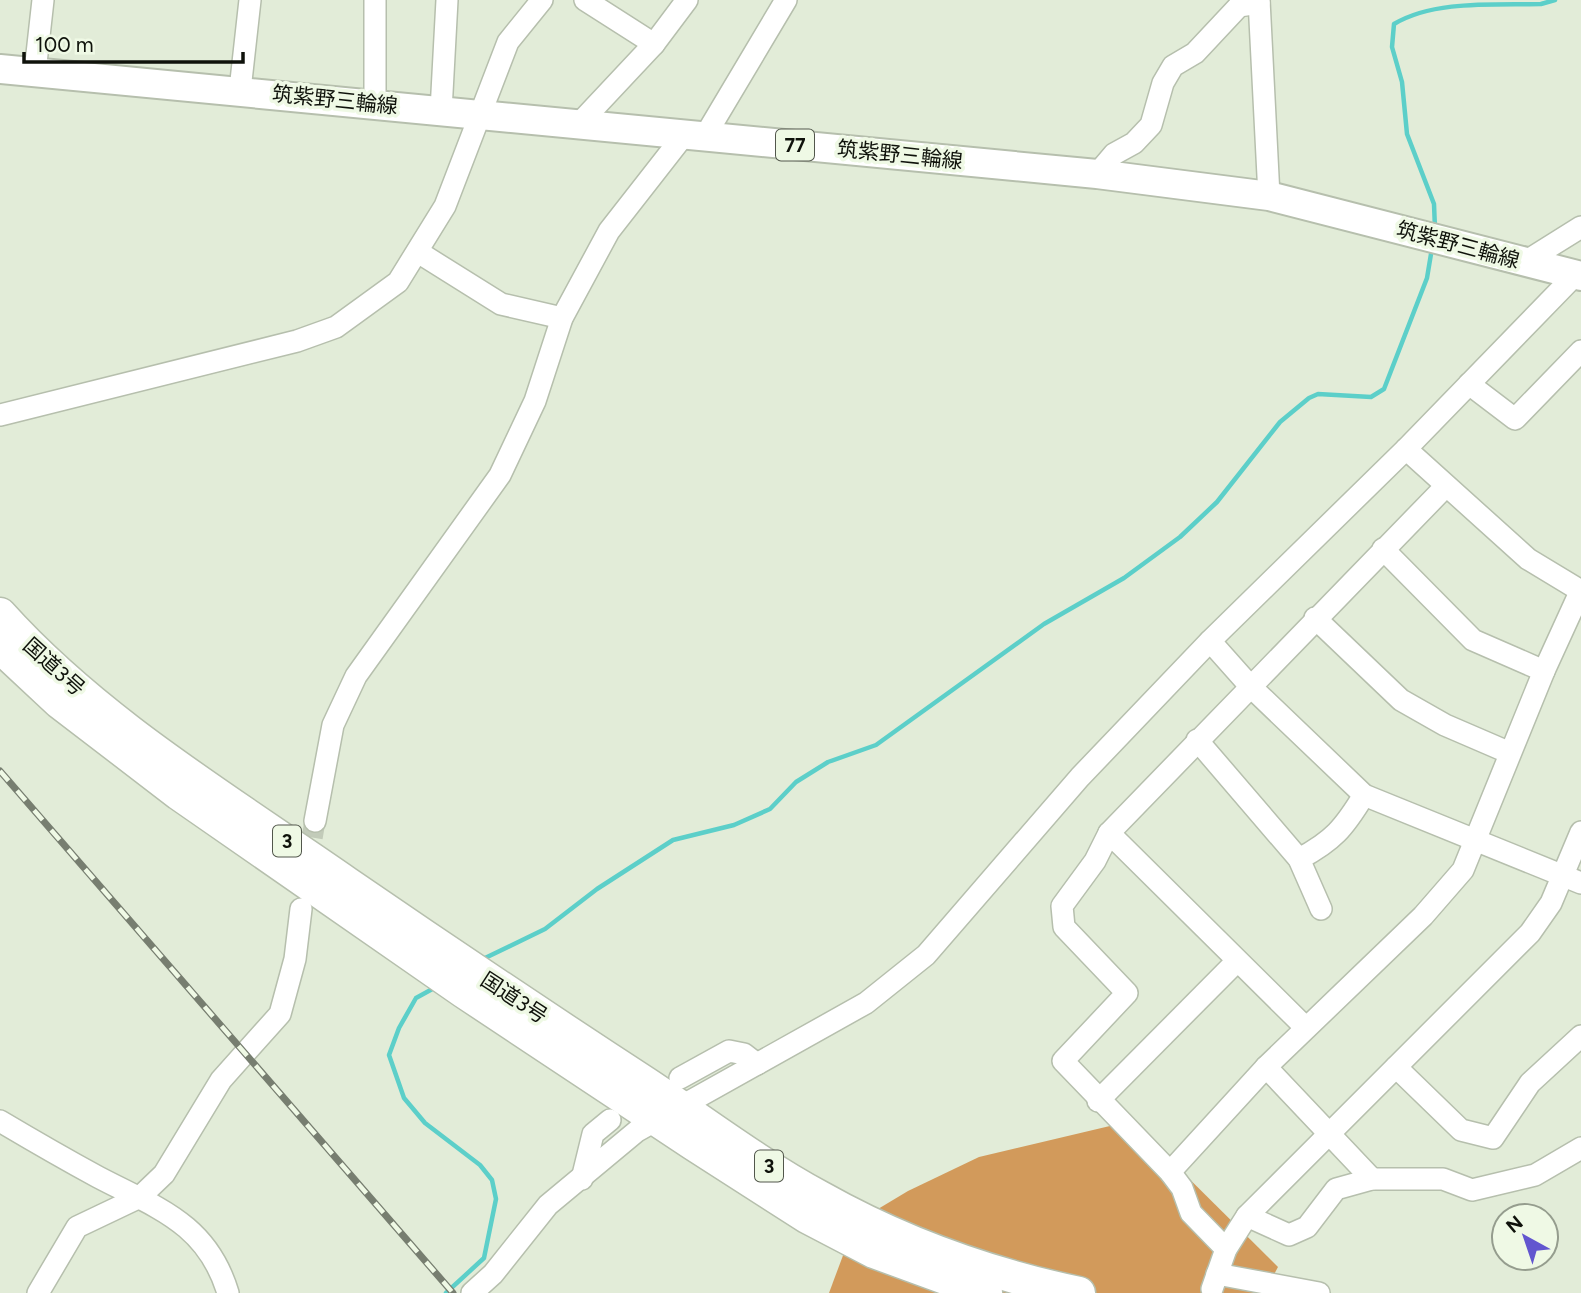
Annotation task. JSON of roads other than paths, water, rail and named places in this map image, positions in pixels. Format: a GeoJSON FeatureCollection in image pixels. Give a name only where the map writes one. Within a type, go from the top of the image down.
{"type":"FeatureCollection","features":[{"type":"Feature","properties":{"kind":"highway","name":"国道3号"},"geometry":{"type":"LineString","coordinates":[[0,614],[179,794],[475,986],[671,1101],[819,1197],[891,1233],[1030,1283],[1079,1293]]}},
{"type":"Feature","properties":{"kind":"highway","name":"国道3号"},"geometry":{"type":"LineString","coordinates":[[0,647],[59,702],[114,731]]}},
{"type":"Feature","properties":{"kind":"highway","name":"国道3号"},"geometry":{"type":"LineString","coordinates":[[671,1101],[807,1217],[939,1278],[986,1293]]}},
{"type":"Feature","properties":{"kind":"main road","name":"筑紫野三輪線"},"geometry":{"type":"LineString","coordinates":[[0,69],[1097,174],[1269,196],[1578,276]]}},
{"type":"Feature","properties":{"kind":"street"},"geometry":{"type":"LineString","coordinates":[[35,72],[43,0]]}},
{"type":"Feature","properties":{"kind":"street"},"geometry":{"type":"LineString","coordinates":[[240,90],[250,0]]}},
{"type":"Feature","properties":{"kind":"street"},"geometry":{"type":"LineString","coordinates":[[375,104],[376,0]]}},
{"type":"Feature","properties":{"kind":"street"},"geometry":{"type":"LineString","coordinates":[[441,111],[447,0]]}},
{"type":"Feature","properties":{"kind":"street"},"geometry":{"type":"LineString","coordinates":[[0,415],[232,358],[336,327],[398,282],[445,206],[508,42],[542,0]]}},
{"type":"Feature","properties":{"kind":"street"},"geometry":{"type":"LineString","coordinates":[[585,0],[654,44]]}},
{"type":"Feature","properties":{"kind":"street"},"geometry":{"type":"LineString","coordinates":[[578,125],[654,44],[687,0]]}},
{"type":"Feature","properties":{"kind":"street"},"geometry":{"type":"LineString","coordinates":[[315,821],[333,725],[356,676],[500,475],[535,401],[562,317],[609,231],[694,135],[786,0]]}},
{"type":"Feature","properties":{"kind":"street"},"geometry":{"type":"LineString","coordinates":[[1097,174],[1114,154],[1134,143],[1151,125],[1163,83],[1173,66],[1195,53],[1238,6],[1259,1],[1269,196]]}},
{"type":"Feature","properties":{"kind":"street"},"geometry":{"type":"LineString","coordinates":[[1525,262],[1581,227]]}},
{"type":"Feature","properties":{"kind":"street"},"geometry":{"type":"LineString","coordinates":[[418,251],[501,304],[562,317]]}},
{"type":"Feature","properties":{"kind":"street"},"geometry":{"type":"LineString","coordinates":[[472,1293],[493,1274],[548,1205],[671,1101],[757,1064],[866,1003],[926,955],[999,874],[1080,777],[1210,640],[1578,276]]}},
{"type":"Feature","properties":{"kind":"street"},"geometry":{"type":"LineString","coordinates":[[1469,384],[1515,419],[1581,351]]}},
{"type":"Feature","properties":{"kind":"street"},"geometry":{"type":"LineString","coordinates":[[1170,1172],[1266,1067],[1423,916],[1463,870],[1478,840],[1544,671],[1581,590],[1528,559],[1445,487],[1406,449]]}},
{"type":"Feature","properties":{"kind":"street"},"geometry":{"type":"LineString","coordinates":[[1226,1249],[1191,1213],[1182,1188],[1170,1172],[1098,1101],[1063,1061],[1127,993],[1064,927],[1062,906],[1095,862],[1109,833],[1445,487]]}},
{"type":"Feature","properties":{"kind":"street"},"geometry":{"type":"LineString","coordinates":[[1383,549],[1473,640],[1544,671]]}},
{"type":"Feature","properties":{"kind":"street"},"geometry":{"type":"LineString","coordinates":[[1315,618],[1401,700],[1445,725],[1510,753]]}},
{"type":"Feature","properties":{"kind":"street"},"geometry":{"type":"LineString","coordinates":[[1210,640],[1250,686],[1364,796],[1572,880]]}},
{"type":"Feature","properties":{"kind":"street"},"geometry":{"type":"LineString","coordinates":[[1197,740],[1299,859],[1321,909]]}},
{"type":"Feature","properties":{"kind":"street"},"geometry":{"type":"LineString","coordinates":[[1299,859],[1327,844],[1346,825],[1364,796]]}},
{"type":"Feature","properties":{"kind":"street"},"geometry":{"type":"LineString","coordinates":[[1319,1293],[1215,1281],[1226,1249],[1247,1216],[1530,933],[1551,903],[1572,880],[1581,832]]}},
{"type":"Feature","properties":{"kind":"street"},"geometry":{"type":"LineString","coordinates":[[1109,833],[1305,1027]]}},
{"type":"Feature","properties":{"kind":"street"},"geometry":{"type":"LineString","coordinates":[[38,1293],[77,1227],[140,1197],[164,1174],[221,1080],[280,1014],[295,959],[300,909]]}},
{"type":"Feature","properties":{"kind":"street"},"geometry":{"type":"LineString","coordinates":[[1098,1101],[1237,961]]}},
{"type":"Feature","properties":{"kind":"street"},"geometry":{"type":"LineString","coordinates":[[1396,1067],[1461,1130],[1493,1138],[1530,1083],[1581,1036]]}},
{"type":"Feature","properties":{"kind":"street"},"geometry":{"type":"LineString","coordinates":[[1266,1067],[1372,1179]]}},
{"type":"Feature","properties":{"kind":"street"},"geometry":{"type":"LineString","coordinates":[[582,1179],[593,1134],[610,1120]]}},
{"type":"Feature","properties":{"kind":"street"},"geometry":{"type":"LineString","coordinates":[[0,1121],[174,1215],[205,1244],[220,1267],[228,1293]]}},
{"type":"Feature","properties":{"kind":"street"},"geometry":{"type":"LineString","coordinates":[[1247,1216],[1289,1236],[1307,1227],[1336,1189],[1372,1179],[1443,1179],[1472,1190],[1535,1175],[1581,1148]]}},
{"type":"Feature","properties":{"kind":"waterway"},"geometry":{"type":"LineString","coordinates":[[1435,229],[1434,204],[1407,134],[1402,82],[1392,47],[1394,24],[1410,16],[1446,7],[1541,4],[1555,0]]}},
{"type":"Feature","properties":{"kind":"waterway"},"geometry":{"type":"LineString","coordinates":[[483,959],[545,929],[597,889],[673,840],[734,825],[770,809],[796,782],[828,762],[876,745],[1044,624],[1124,578],[1180,537],[1217,502],[1280,422],[1309,398],[1318,394],[1371,397],[1384,389],[1427,278],[1432,248]]}},
{"type":"Feature","properties":{"kind":"waterway"},"geometry":{"type":"LineString","coordinates":[[436,987],[416,998],[399,1028],[389,1055],[404,1098],[425,1123],[480,1165],[492,1180],[496,1199],[484,1258],[446,1293]]}},
{"type":"Feature","properties":{"kind":"tunnel"},"geometry":{"type":"LineString","coordinates":[[307,868],[315,821]]}},
{"type":"Feature","properties":{"kind":"railway"},"geometry":{"type":"LineString","coordinates":[[0,771],[453,1293]]}}]}
